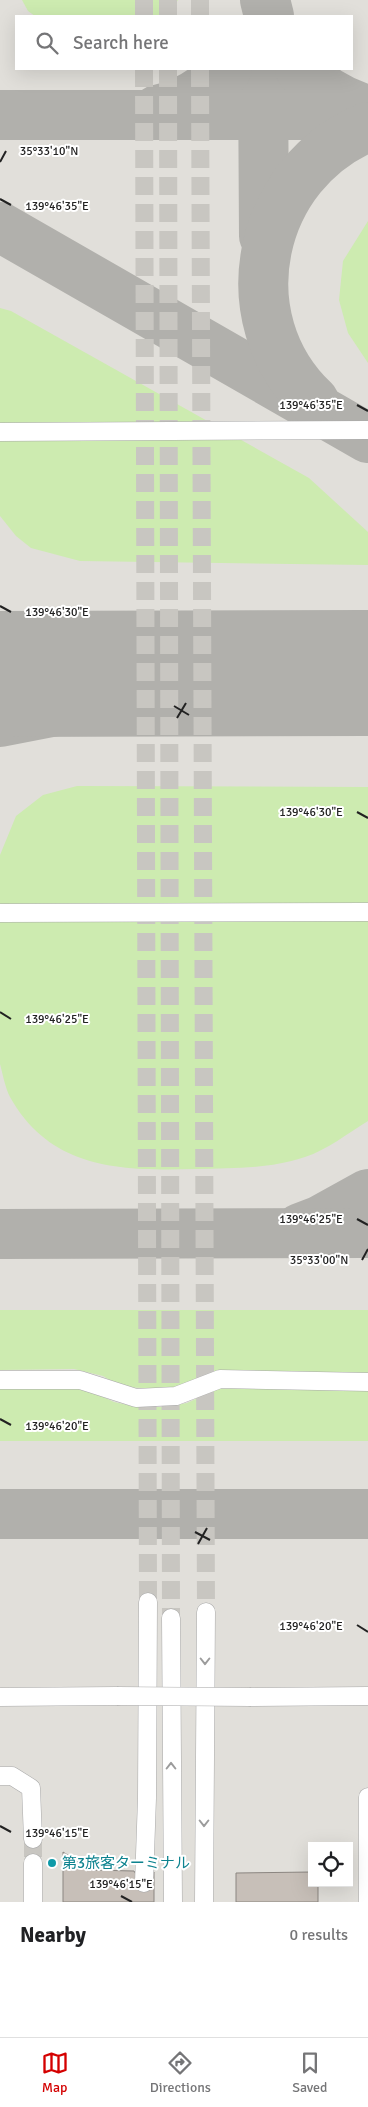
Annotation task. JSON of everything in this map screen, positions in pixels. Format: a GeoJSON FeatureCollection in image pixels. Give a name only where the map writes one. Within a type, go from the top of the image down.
{"type":"FeatureCollection","features":[{"type":"Feature","properties":{"kind":"street"},"geometry":{"type":"LineString","coordinates":[[0,432],[368,430]]}},
{"type":"Feature","properties":{"kind":"street"},"geometry":{"type":"LineString","coordinates":[[0,913],[368,912]]}},
{"type":"Feature","properties":{"kind":"street"},"geometry":{"type":"LineString","coordinates":[[0,1380],[80,1380],[136,1398],[176,1396],[220,1379],[368,1382]]}},
{"type":"Feature","properties":{"kind":"street"},"geometry":{"type":"LineString","coordinates":[[144,1883],[147,1798],[148,1602]]}},
{"type":"Feature","properties":{"kind":"street"},"geometry":{"type":"LineString","coordinates":[[204,1902],[206,1612]]}},
{"type":"Feature","properties":{"kind":"street"},"geometry":{"type":"LineString","coordinates":[[170,1618],[172,1902]]}},
{"type":"Feature","properties":{"kind":"street"},"geometry":{"type":"LineString","coordinates":[[0,1697],[368,1696]]}},
{"type":"Feature","properties":{"kind":"street"},"geometry":{"type":"LineString","coordinates":[[0,1776],[12,1776],[31,1788],[33,1839]]}},
{"type":"Feature","properties":{"kind":"street"},"geometry":{"type":"LineString","coordinates":[[368,1797],[368,1902]]}},
{"type":"Feature","properties":{"kind":"street"},"geometry":{"type":"LineString","coordinates":[[33,1863],[33,1902]]}},
{"type":"Feature","properties":{"kind":"shaded area"},"geometry":{"type":"Polygon","coordinates":[[[0,0],[368,0],[368,1902],[0,1902],[0,0]]]}},
{"type":"Feature","properties":{"kind":"green space"},"geometry":{"type":"Polygon","coordinates":[[[22,0],[178,0],[168,15],[34,15],[28,11],[22,0]]]}},
{"type":"Feature","properties":{"kind":"green space"},"geometry":{"type":"Polygon","coordinates":[[[368,221],[368,363],[348,333],[339,300],[343,261],[368,221]]]}},
{"type":"Feature","properties":{"kind":"green space"},"geometry":{"type":"Polygon","coordinates":[[[0,308],[11,311],[309,478],[368,532],[368,565],[80,561],[31,548],[16,536],[0,516],[0,308]]]}},
{"type":"Feature","properties":{"kind":"green space"},"geometry":{"type":"Polygon","coordinates":[[[77,786],[368,787],[368,1121],[321,1150],[305,1157],[278,1164],[224,1168],[141,1169],[91,1161],[67,1152],[46,1139],[27,1121],[10,1097],[0,1064],[0,855],[16,816],[43,795],[77,786]]]}},
{"type":"Feature","properties":{"kind":"green space"},"geometry":{"type":"Polygon","coordinates":[[[0,1310],[368,1310],[368,1376],[214,1371],[205,1378],[166,1389],[121,1387],[103,1376],[74,1369],[0,1370],[0,1310]]]}},
{"type":"Feature","properties":{"kind":"green space"},"geometry":{"type":"Polygon","coordinates":[[[224,1386],[368,1388],[368,1441],[0,1441],[0,1387],[82,1387],[114,1402],[137,1407],[164,1407],[187,1403],[224,1386]]]}},
{"type":"Feature","properties":{"kind":"building","name":"第3旅客ターミナル"},"geometry":{"type":"Polygon","coordinates":[[[63,1852],[91,1870],[134,1871],[138,1878],[144,1880],[149,1879],[154,1872],[154,1902],[63,1902],[63,1852]]]}},
{"type":"Feature","properties":{"kind":"building"},"geometry":{"type":"Polygon","coordinates":[[[308,1872],[308,1887],[318,1887],[318,1902],[236,1902],[236,1873],[308,1872]]]}},
{"type":"Feature","properties":{"kind":"taxiway"},"geometry":{"type":"LineString","coordinates":[[265,0],[269,15]]}},
{"type":"Feature","properties":{"kind":"taxiway"},"geometry":{"type":"LineString","coordinates":[[157,110],[177,104],[195,95],[226,70]]}},
{"type":"Feature","properties":{"kind":"taxiway"},"geometry":{"type":"LineString","coordinates":[[263,70],[264,236]]}},
{"type":"Feature","properties":{"kind":"taxiway"},"geometry":{"type":"LineString","coordinates":[[301,70],[331,94],[368,110]]}},
{"type":"Feature","properties":{"kind":"taxiway"},"geometry":{"type":"LineString","coordinates":[[0,115],[368,115]]}},
{"type":"Feature","properties":{"kind":"taxiway"},"geometry":{"type":"LineString","coordinates":[[314,401],[287,367],[270,330],[263,290],[267,250],[279,212],[301,177],[330,148],[368,127]]}},
{"type":"Feature","properties":{"kind":"taxiway"},"geometry":{"type":"LineString","coordinates":[[0,227],[368,438]]}},
{"type":"Feature","properties":{"kind":"taxiway"},"geometry":{"type":"LineString","coordinates":[[0,644],[16,654],[73,674]]}},
{"type":"Feature","properties":{"kind":"taxiway"},"geometry":{"type":"LineString","coordinates":[[0,722],[134,696],[184,689],[357,673]]}},
{"type":"Feature","properties":{"kind":"taxiway"},"geometry":{"type":"LineString","coordinates":[[300,1228],[321,1220],[368,1194]]}},
{"type":"Feature","properties":{"kind":"taxiway"},"geometry":{"type":"LineString","coordinates":[[0,1234],[368,1233]]}},
{"type":"Feature","properties":{"kind":"taxiway"},"geometry":{"type":"LineString","coordinates":[[0,1514],[368,1514]]}},
{"type":"Feature","properties":{"kind":"runway"},"geometry":{"type":"LineString","coordinates":[[0,674],[368,673]]}},
{"type":"Feature","properties":{"kind":"tunnel"},"geometry":{"type":"LineString","coordinates":[[144,0],[144,15]]}},
{"type":"Feature","properties":{"kind":"tunnel"},"geometry":{"type":"LineString","coordinates":[[168,0],[168,15]]}},
{"type":"Feature","properties":{"kind":"tunnel"},"geometry":{"type":"LineString","coordinates":[[200,0],[200,15]]}},
{"type":"Feature","properties":{"kind":"tunnel"},"geometry":{"type":"LineString","coordinates":[[144,70],[148,1602]]}},
{"type":"Feature","properties":{"kind":"tunnel"},"geometry":{"type":"LineString","coordinates":[[168,70],[171,1618]]}},
{"type":"Feature","properties":{"kind":"tunnel"},"geometry":{"type":"LineString","coordinates":[[200,70],[206,1612]]}},
{"type":"Feature","properties":{"kind":"tunnel"},"geometry":{"type":"LineString","coordinates":[[33,1839],[33,1863]]}},
{"type":"Feature","properties":{"kind":"place","name":"第3旅客ターミナル"},"geometry":{"type":"Point","coordinates":[52,1863]}}]}
